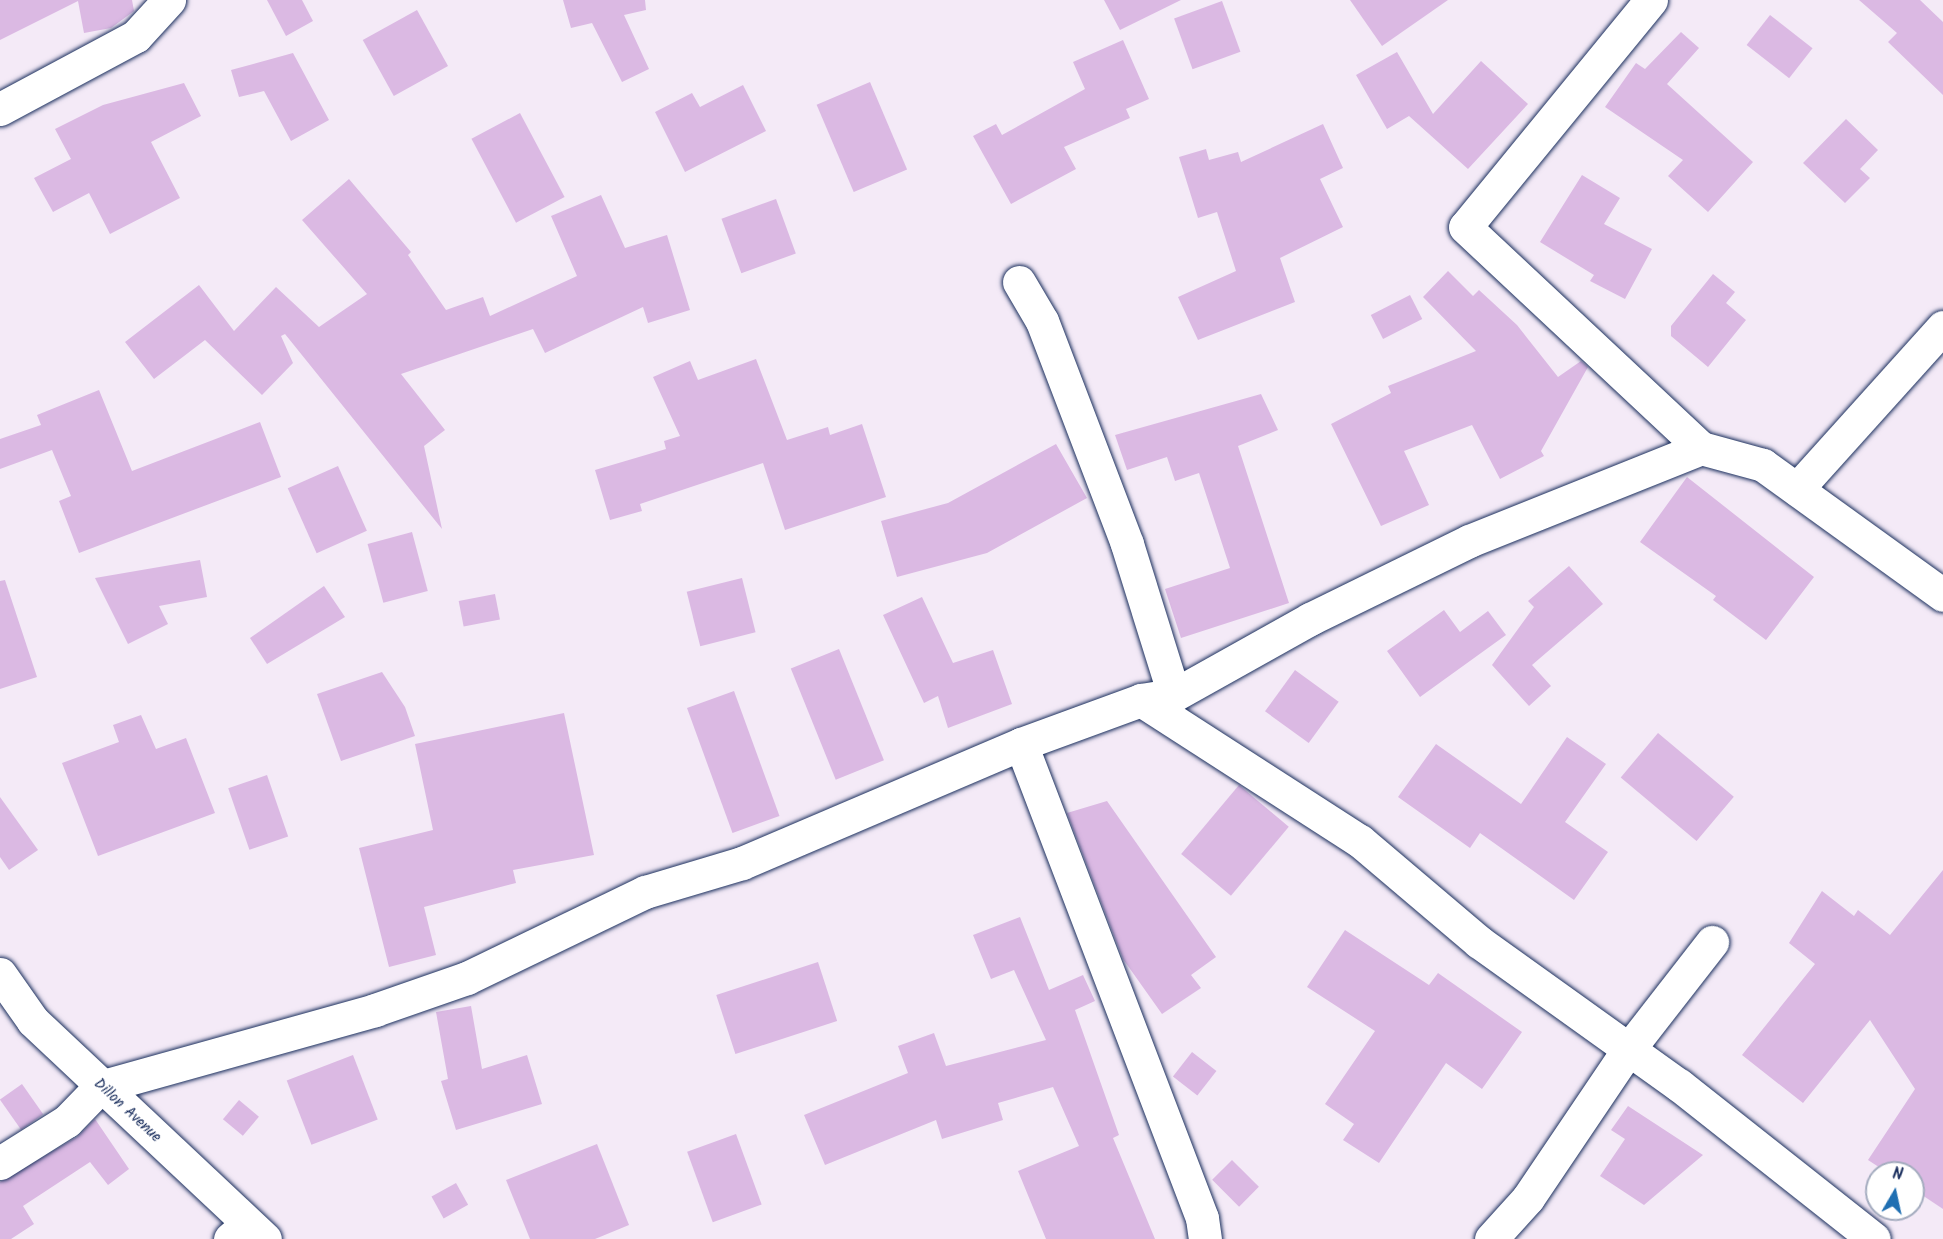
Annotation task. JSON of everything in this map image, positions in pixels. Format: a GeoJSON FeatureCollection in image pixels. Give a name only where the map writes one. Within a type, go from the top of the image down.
{"type":"FeatureCollection","features":[{"type":"Feature","properties":{"kind":"street"},"geometry":{"type":"LineString","coordinates":[[0,109],[136,36],[169,0]]}},
{"type":"Feature","properties":{"kind":"street"},"geometry":{"type":"LineString","coordinates":[[1651,0],[1465,227],[1701,448],[1763,465],[1943,595]]}},
{"type":"Feature","properties":{"kind":"street"},"geometry":{"type":"LineString","coordinates":[[1019,282],[1042,321],[1126,544],[1174,695]]}},
{"type":"Feature","properties":{"kind":"street"},"geometry":{"type":"LineString","coordinates":[[1797,489],[1862,422],[1943,327]]}},
{"type":"Feature","properties":{"kind":"street"},"geometry":{"type":"LineString","coordinates":[[0,1162],[67,1121],[100,1087],[375,1010],[467,978],[645,892],[742,863],[1021,744],[1141,700],[1174,695],[1310,619],[1469,541],[1701,448]]}},
{"type":"Feature","properties":{"kind":"street"},"geometry":{"type":"LineString","coordinates":[[1141,700],[1360,841],[1479,942],[1679,1085],[1874,1239]]}},
{"type":"Feature","properties":{"kind":"street"},"geometry":{"type":"LineString","coordinates":[[1021,744],[1202,1218],[1205,1239]]}},
{"type":"Feature","properties":{"kind":"street"},"geometry":{"type":"LineString","coordinates":[[1491,1239],[1528,1198],[1628,1050],[1712,942]]}},
{"type":"Feature","properties":{"kind":"street","name":"Dillon Avenue"},"geometry":{"type":"LineString","coordinates":[[0,974],[33,1021],[247,1234]]}},
{"type":"Feature","properties":{"kind":"building"},"geometry":{"type":"Polygon","coordinates":[[[0,0],[132,0],[134,11],[111,28],[84,33],[78,1],[0,40],[0,0]]]}},
{"type":"Feature","properties":{"kind":"building"},"geometry":{"type":"Polygon","coordinates":[[[267,0],[302,0],[313,21],[286,36],[267,0]]]}},
{"type":"Feature","properties":{"kind":"building"},"geometry":{"type":"Polygon","coordinates":[[[563,0],[645,0],[646,10],[624,15],[649,69],[622,82],[592,23],[571,28],[563,0]]]}},
{"type":"Feature","properties":{"kind":"building"},"geometry":{"type":"Polygon","coordinates":[[[1104,0],[1181,0],[1120,30],[1104,0]]]}},
{"type":"Feature","properties":{"kind":"building"},"geometry":{"type":"Polygon","coordinates":[[[1350,0],[1448,0],[1382,46],[1350,0]]]}},
{"type":"Feature","properties":{"kind":"building"},"geometry":{"type":"Polygon","coordinates":[[[1859,0],[1920,0],[1943,22],[1943,95],[1888,42],[1897,33],[1859,0]]]}},
{"type":"Feature","properties":{"kind":"building"},"geometry":{"type":"Polygon","coordinates":[[[1222,1],[1240,52],[1193,69],[1174,18],[1222,1]]]}},
{"type":"Feature","properties":{"kind":"building"},"geometry":{"type":"Polygon","coordinates":[[[417,10],[448,66],[394,96],[363,40],[417,10]]]}},
{"type":"Feature","properties":{"kind":"building"},"geometry":{"type":"Polygon","coordinates":[[[1770,15],[1813,48],[1789,78],[1747,45],[1770,15]]]}},
{"type":"Feature","properties":{"kind":"building"},"geometry":{"type":"Polygon","coordinates":[[[1681,32],[1699,48],[1667,84],[1753,162],[1708,212],[1668,176],[1683,160],[1605,107],[1636,63],[1645,69],[1681,32]]]}},
{"type":"Feature","properties":{"kind":"building"},"geometry":{"type":"Polygon","coordinates":[[[1123,40],[1149,99],[1126,109],[1130,118],[1064,147],[1076,169],[1011,204],[973,136],[996,124],[1002,135],[1085,89],[1073,62],[1123,40]]]}},
{"type":"Feature","properties":{"kind":"building"},"geometry":{"type":"Polygon","coordinates":[[[1397,52],[1433,114],[1481,61],[1528,104],[1468,169],[1409,116],[1387,129],[1356,75],[1397,52]]]}},
{"type":"Feature","properties":{"kind":"building"},"geometry":{"type":"Polygon","coordinates":[[[293,53],[329,120],[291,141],[264,91],[239,97],[231,70],[293,53]]]}},
{"type":"Feature","properties":{"kind":"building"},"geometry":{"type":"Polygon","coordinates":[[[870,82],[907,169],[854,192],[817,105],[870,82]]]}},
{"type":"Feature","properties":{"kind":"building"},"geometry":{"type":"Polygon","coordinates":[[[184,83],[201,116],[151,142],[180,198],[110,234],[89,193],[53,212],[34,178],[71,159],[55,129],[103,105],[184,83]]]}},
{"type":"Feature","properties":{"kind":"building"},"geometry":{"type":"Polygon","coordinates":[[[743,85],[766,131],[685,172],[655,112],[692,93],[700,107],[743,85]]]}},
{"type":"Feature","properties":{"kind":"building"},"geometry":{"type":"Polygon","coordinates":[[[520,113],[565,197],[516,223],[471,139],[520,113]]]}},
{"type":"Feature","properties":{"kind":"building"},"geometry":{"type":"Polygon","coordinates":[[[1846,119],[1878,150],[1860,169],[1870,178],[1845,203],[1803,163],[1846,119]]]}},
{"type":"Feature","properties":{"kind":"building"},"geometry":{"type":"Polygon","coordinates":[[[1323,124],[1343,168],[1320,179],[1343,227],[1280,258],[1295,302],[1198,340],[1178,297],[1236,271],[1217,212],[1198,218],[1179,157],[1206,149],[1209,160],[1238,152],[1241,162],[1323,124]]]}},
{"type":"Feature","properties":{"kind":"building"},"geometry":{"type":"Polygon","coordinates":[[[1582,175],[1620,198],[1604,224],[1652,249],[1625,299],[1590,281],[1594,275],[1540,242],[1582,175]]]}},
{"type":"Feature","properties":{"kind":"building"},"geometry":{"type":"Polygon","coordinates":[[[349,179],[411,252],[408,255],[446,310],[483,297],[490,316],[577,276],[551,216],[601,195],[625,248],[667,235],[690,310],[648,323],[643,307],[545,353],[533,329],[401,374],[445,430],[424,446],[442,529],[285,334],[281,336],[293,363],[262,395],[205,340],[154,379],[125,342],[199,285],[234,331],[276,287],[319,327],[367,294],[302,220],[349,179]]]}},
{"type":"Feature","properties":{"kind":"building"},"geometry":{"type":"Polygon","coordinates":[[[776,199],[796,254],[741,273],[721,219],[776,199]]]}},
{"type":"Feature","properties":{"kind":"building"},"geometry":{"type":"Polygon","coordinates":[[[1448,271],[1473,296],[1479,290],[1517,325],[1558,377],[1581,361],[1588,367],[1541,451],[1544,456],[1500,479],[1472,425],[1404,451],[1429,505],[1381,526],[1331,424],[1391,393],[1388,386],[1476,351],[1423,297],[1448,271]]]}},
{"type":"Feature","properties":{"kind":"building"},"geometry":{"type":"Polygon","coordinates":[[[1713,274],[1735,292],[1726,303],[1746,320],[1708,367],[1671,336],[1671,326],[1713,274]]]}},
{"type":"Feature","properties":{"kind":"building"},"geometry":{"type":"Polygon","coordinates":[[[1410,295],[1422,319],[1383,339],[1371,315],[1410,295]]]}},
{"type":"Feature","properties":{"kind":"building"},"geometry":{"type":"Polygon","coordinates":[[[756,359],[787,440],[828,427],[830,435],[862,424],[886,497],[785,530],[763,463],[640,504],[642,511],[610,520],[595,470],[666,449],[664,441],[680,436],[653,377],[690,361],[698,380],[756,359]]]}},
{"type":"Feature","properties":{"kind":"building"},"geometry":{"type":"Polygon","coordinates":[[[99,390],[132,471],[260,422],[281,477],[79,553],[59,501],[71,496],[52,450],[0,469],[0,439],[41,425],[37,415],[99,390]]]}},
{"type":"Feature","properties":{"kind":"building"},"geometry":{"type":"Polygon","coordinates":[[[1261,394],[1278,430],[1238,446],[1289,603],[1181,638],[1165,589],[1230,568],[1199,473],[1175,481],[1167,457],[1127,470],[1115,435],[1261,394]]]}},
{"type":"Feature","properties":{"kind":"building"},"geometry":{"type":"Polygon","coordinates":[[[1056,444],[1087,498],[987,553],[897,577],[881,521],[948,503],[1056,444]]]}},
{"type":"Feature","properties":{"kind":"building"},"geometry":{"type":"Polygon","coordinates":[[[338,466],[367,531],[317,553],[288,488],[338,466]]]}},
{"type":"Feature","properties":{"kind":"building"},"geometry":{"type":"Polygon","coordinates":[[[1687,477],[1814,577],[1766,640],[1713,600],[1716,596],[1640,542],[1687,477]]]}},
{"type":"Feature","properties":{"kind":"building"},"geometry":{"type":"Polygon","coordinates":[[[412,532],[428,591],[383,603],[368,544],[412,532]]]}},
{"type":"Feature","properties":{"kind":"building"},"geometry":{"type":"Polygon","coordinates":[[[200,560],[207,597],[159,606],[168,624],[128,644],[95,578],[200,560]]]}},
{"type":"Feature","properties":{"kind":"building"},"geometry":{"type":"Polygon","coordinates":[[[1569,566],[1603,604],[1532,665],[1551,686],[1529,706],[1492,665],[1534,607],[1528,601],[1569,566]]]}},
{"type":"Feature","properties":{"kind":"building"},"geometry":{"type":"Polygon","coordinates":[[[742,578],[756,632],[700,646],[687,592],[742,578]]]}},
{"type":"Feature","properties":{"kind":"building"},"geometry":{"type":"Polygon","coordinates":[[[5,580],[37,677],[0,689],[0,581],[5,580]]]}},
{"type":"Feature","properties":{"kind":"building"},"geometry":{"type":"Polygon","coordinates":[[[324,586],[345,617],[267,664],[250,638],[324,586]]]}},
{"type":"Feature","properties":{"kind":"building"},"geometry":{"type":"Polygon","coordinates":[[[495,594],[500,620],[464,627],[459,601],[495,594]]]}},
{"type":"Feature","properties":{"kind":"building"},"geometry":{"type":"Polygon","coordinates":[[[922,597],[953,663],[993,650],[1012,704],[948,728],[938,696],[924,703],[883,615],[922,597]]]}},
{"type":"Feature","properties":{"kind":"building"},"geometry":{"type":"Polygon","coordinates":[[[1444,610],[1460,632],[1488,611],[1506,635],[1420,697],[1387,651],[1444,610]]]}},
{"type":"Feature","properties":{"kind":"building"},"geometry":{"type":"Polygon","coordinates":[[[839,649],[884,760],[836,780],[791,668],[839,649]]]}},
{"type":"Feature","properties":{"kind":"building"},"geometry":{"type":"Polygon","coordinates":[[[1295,670],[1339,702],[1309,743],[1265,711],[1295,670]]]}},
{"type":"Feature","properties":{"kind":"building"},"geometry":{"type":"Polygon","coordinates":[[[382,672],[405,707],[415,736],[341,761],[317,694],[382,672]]]}},
{"type":"Feature","properties":{"kind":"building"},"geometry":{"type":"Polygon","coordinates":[[[734,691],[779,816],[733,833],[687,708],[734,691]]]}},
{"type":"Feature","properties":{"kind":"building"},"geometry":{"type":"Polygon","coordinates":[[[564,713],[594,855],[513,870],[516,883],[424,907],[436,955],[389,967],[359,848],[433,830],[415,744],[564,713]]]}},
{"type":"Feature","properties":{"kind":"building"},"geometry":{"type":"Polygon","coordinates":[[[141,715],[156,749],[186,738],[215,813],[98,856],[62,763],[119,742],[113,725],[141,715]]]}},
{"type":"Feature","properties":{"kind":"building"},"geometry":{"type":"Polygon","coordinates":[[[1658,733],[1734,797],[1697,841],[1621,777],[1658,733]]]}},
{"type":"Feature","properties":{"kind":"building"},"geometry":{"type":"Polygon","coordinates":[[[1567,737],[1606,764],[1565,822],[1608,852],[1574,900],[1480,833],[1470,848],[1398,797],[1436,744],[1521,804],[1567,737]]]}},
{"type":"Feature","properties":{"kind":"building"},"geometry":{"type":"Polygon","coordinates":[[[267,775],[288,836],[249,850],[228,788],[267,775]]]}},
{"type":"Feature","properties":{"kind":"building"},"geometry":{"type":"Polygon","coordinates":[[[1239,785],[1289,827],[1231,896],[1181,854],[1239,785]]]}},
{"type":"Feature","properties":{"kind":"building"},"geometry":{"type":"Polygon","coordinates":[[[0,797],[38,850],[9,870],[0,857],[0,797]]]}},
{"type":"Feature","properties":{"kind":"building"},"geometry":{"type":"Polygon","coordinates":[[[1107,801],[1216,957],[1191,975],[1201,988],[1162,1014],[1123,959],[1067,813],[1107,801]]]}},
{"type":"Feature","properties":{"kind":"building"},"geometry":{"type":"Polygon","coordinates":[[[1943,870],[1943,1209],[1925,1197],[1925,1161],[1868,1160],[1915,1089],[1870,1020],[1803,1103],[1742,1055],[1815,964],[1789,943],[1822,891],[1854,916],[1858,910],[1890,935],[1943,870]]]}},
{"type":"Feature","properties":{"kind":"building"},"geometry":{"type":"Polygon","coordinates":[[[1020,917],[1049,990],[1083,975],[1095,1001],[1075,1010],[1119,1135],[1113,1138],[1155,1239],[1046,1239],[1018,1171],[1079,1146],[1053,1087],[998,1103],[1003,1120],[942,1139],[936,1120],[825,1165],[804,1115],[908,1073],[898,1046],[934,1033],[946,1066],[1046,1040],[1014,970],[991,979],[973,935],[1020,917]]]}},
{"type":"Feature","properties":{"kind":"building"},"geometry":{"type":"Polygon","coordinates":[[[1345,930],[1429,985],[1438,973],[1522,1032],[1482,1089],[1446,1063],[1379,1163],[1343,1140],[1354,1124],[1325,1104],[1375,1031],[1307,987],[1345,930]]]}},
{"type":"Feature","properties":{"kind":"building"},"geometry":{"type":"Polygon","coordinates":[[[818,962],[837,1021],[735,1054],[716,995],[818,962]]]}},
{"type":"Feature","properties":{"kind":"building"},"geometry":{"type":"Polygon","coordinates":[[[471,1006],[482,1069],[527,1055],[542,1104],[456,1130],[441,1081],[448,1079],[436,1012],[471,1006]]]}},
{"type":"Feature","properties":{"kind":"building"},"geometry":{"type":"Polygon","coordinates":[[[1192,1052],[1216,1071],[1197,1096],[1173,1076],[1192,1052]]]}},
{"type":"Feature","properties":{"kind":"building"},"geometry":{"type":"Polygon","coordinates":[[[353,1055],[378,1119],[311,1145],[287,1080],[353,1055]]]}},
{"type":"Feature","properties":{"kind":"building"},"geometry":{"type":"Polygon","coordinates":[[[22,1084],[43,1114],[21,1130],[0,1099],[22,1084]]]}},
{"type":"Feature","properties":{"kind":"building"},"geometry":{"type":"Polygon","coordinates":[[[239,1100],[259,1117],[243,1136],[223,1119],[239,1100]]]}},
{"type":"Feature","properties":{"kind":"building"},"geometry":{"type":"Polygon","coordinates":[[[1628,1106],[1703,1155],[1644,1205],[1600,1176],[1625,1139],[1611,1130],[1628,1106]]]}},
{"type":"Feature","properties":{"kind":"building"},"geometry":{"type":"Polygon","coordinates":[[[95,1119],[129,1169],[108,1185],[90,1162],[23,1206],[34,1224],[11,1239],[0,1239],[0,1182],[77,1137],[95,1119]]]}},
{"type":"Feature","properties":{"kind":"building"},"geometry":{"type":"Polygon","coordinates":[[[736,1134],[762,1204],[713,1222],[687,1152],[736,1134]]]}},
{"type":"Feature","properties":{"kind":"building"},"geometry":{"type":"Polygon","coordinates":[[[597,1144],[629,1225],[595,1239],[530,1239],[506,1180],[597,1144]]]}},
{"type":"Feature","properties":{"kind":"building"},"geometry":{"type":"Polygon","coordinates":[[[1232,1160],[1259,1187],[1239,1207],[1212,1180],[1232,1160]]]}},
{"type":"Feature","properties":{"kind":"building"},"geometry":{"type":"Polygon","coordinates":[[[456,1183],[468,1205],[444,1218],[432,1197],[456,1183]]]}}]}
